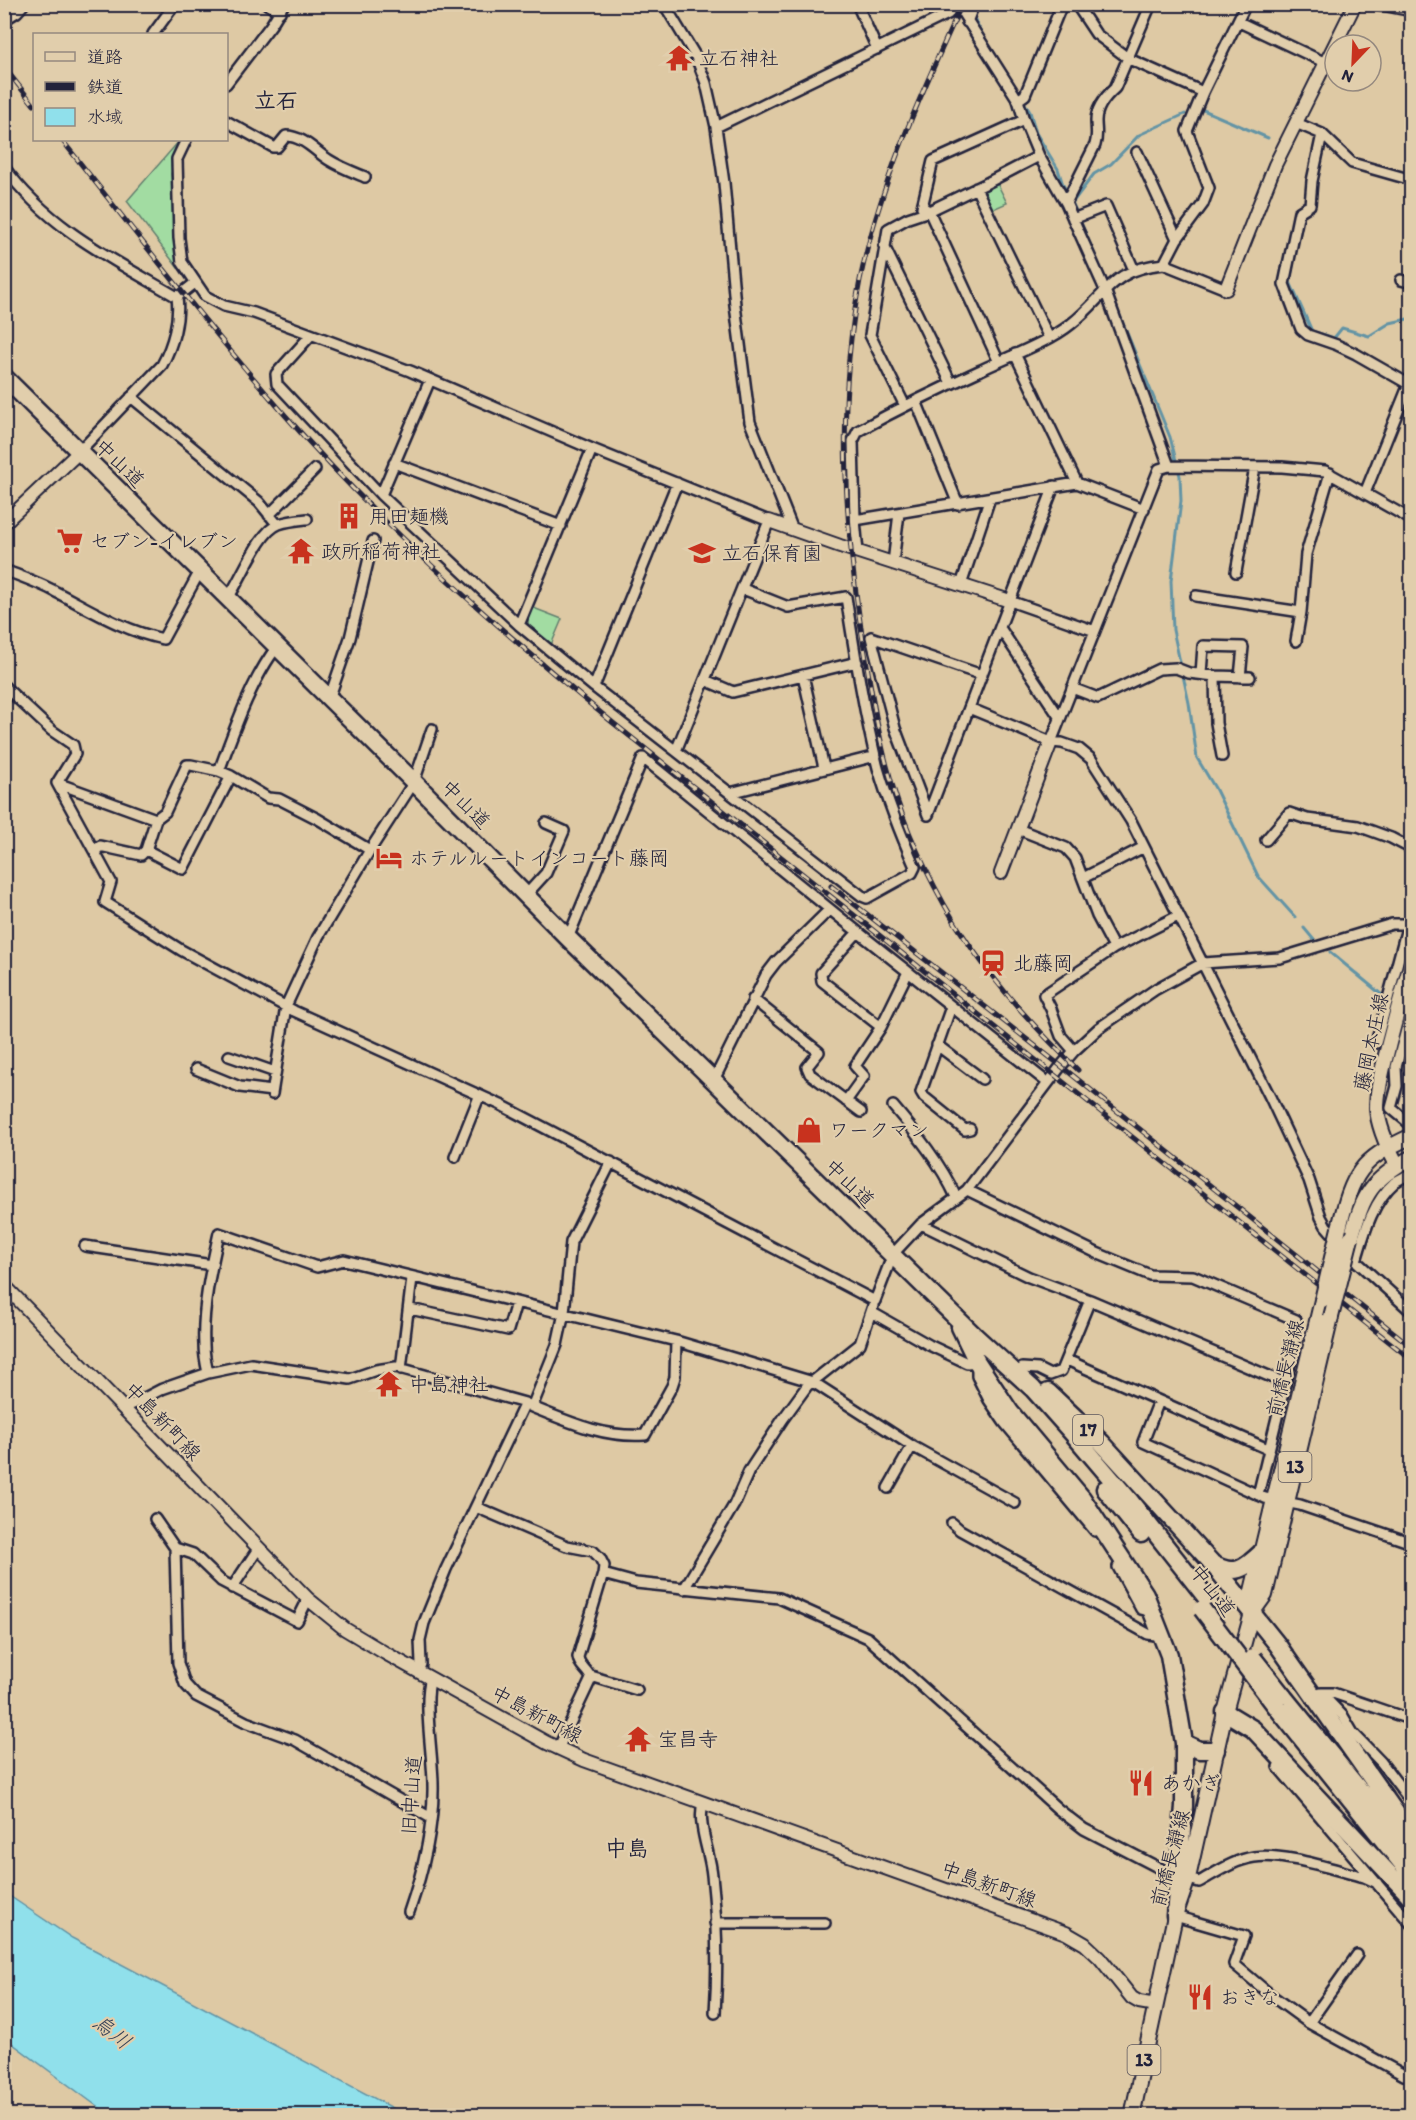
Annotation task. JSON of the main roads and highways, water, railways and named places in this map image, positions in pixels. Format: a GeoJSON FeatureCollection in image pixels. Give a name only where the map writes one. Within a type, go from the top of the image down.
{"type":"FeatureCollection","features":[{"type":"Feature","properties":{"kind":"highway","name":"中山道"},"geometry":{"type":"LineString","coordinates":[[4,377],[414,782],[568,938],[975,1336],[1033,1389],[1130,1501],[1205,1605],[1412,1876]]}},
{"type":"Feature","properties":{"kind":"highway"},"geometry":{"type":"LineString","coordinates":[[953,1313],[977,1362],[1010,1412],[1082,1498],[1145,1594],[1163,1636],[1169,1654],[1184,1743],[1183,1876],[1174,1916]]}},
{"type":"Feature","properties":{"kind":"highway","name":"17"},"geometry":{"type":"LineString","coordinates":[[953,1313],[1022,1368],[1102,1443],[1211,1562],[1317,1693],[1412,1836]]}},
{"type":"Feature","properties":{"kind":"highway"},"geometry":{"type":"LineString","coordinates":[[1211,1562],[1220,1568],[1234,1571],[1248,1565],[1262,1552]]}},
{"type":"Feature","properties":{"kind":"highway","name":"中山道"},"geometry":{"type":"LineString","coordinates":[[1280,1702],[1412,1854]]}},
{"type":"Feature","properties":{"kind":"highway"},"geometry":{"type":"LineString","coordinates":[[1225,1712],[1253,1729],[1412,1898]]}},
{"type":"Feature","properties":{"kind":"highway"},"geometry":{"type":"LineString","coordinates":[[1184,1743],[1199,1750],[1216,1750]]}},
{"type":"Feature","properties":{"kind":"main road"},"geometry":{"type":"LineString","coordinates":[[1226,290],[1275,165],[1355,4]]}},
{"type":"Feature","properties":{"kind":"main road"},"geometry":{"type":"LineString","coordinates":[[4,523],[79,452]]}},
{"type":"Feature","properties":{"kind":"main road"},"geometry":{"type":"LineString","coordinates":[[769,521],[1010,601]]}},
{"type":"Feature","properties":{"kind":"main road"},"geometry":{"type":"LineString","coordinates":[[1001,873],[1051,742]]}},
{"type":"Feature","properties":{"kind":"main road","name":"藤岡本庄線"},"geometry":{"type":"LineString","coordinates":[[1397,1165],[1387,1147],[1378,1116],[1378,1100],[1383,1066],[1412,962]]}},
{"type":"Feature","properties":{"kind":"main road","name":"13"},"geometry":{"type":"LineString","coordinates":[[1387,1147],[1410,1130]]}},
{"type":"Feature","properties":{"kind":"main road","name":"前橋長瀞線"},"geometry":{"type":"LineString","coordinates":[[1252,1613],[1265,1595],[1280,1502],[1322,1300],[1348,1195],[1358,1175],[1371,1158],[1387,1147]]}},
{"type":"Feature","properties":{"kind":"main road","name":"13"},"geometry":{"type":"LineString","coordinates":[[1397,1165],[1412,1156]]}},
{"type":"Feature","properties":{"kind":"main road","name":"前橋長瀞線"},"geometry":{"type":"LineString","coordinates":[[1183,1876],[1252,1613],[1252,1591],[1262,1552],[1280,1502],[1358,1213],[1370,1190],[1384,1172],[1397,1165]]}},
{"type":"Feature","properties":{"kind":"main road","name":"中島新町線"},"geometry":{"type":"LineString","coordinates":[[4,1285],[258,1549],[308,1599],[345,1629],[558,1749],[584,1760],[1066,1933],[1085,1944],[1100,1958],[1132,1998],[1139,2002],[1156,2005]]}},
{"type":"Feature","properties":{"kind":"main road","name":"前橋長瀞線"},"geometry":{"type":"LineString","coordinates":[[1136,2115],[1174,1916]]}},
{"type":"Feature","properties":{"kind":"water","name":"烏川"},"geometry":{"type":"Polygon","coordinates":[[[5,1893],[72,1938],[406,2115],[109,2115],[5,2038],[5,1893]]]}},
{"type":"Feature","properties":{"kind":"waterway"},"geometry":{"type":"LineString","coordinates":[[972,14],[984,38]]}},
{"type":"Feature","properties":{"kind":"waterway"},"geometry":{"type":"LineString","coordinates":[[1022,99],[1030,112],[1036,133],[1058,169],[1101,269]]}},
{"type":"Feature","properties":{"kind":"waterway"},"geometry":{"type":"LineString","coordinates":[[1201,109],[1268,138]]}},
{"type":"Feature","properties":{"kind":"waterway"},"geometry":{"type":"LineString","coordinates":[[1072,203],[1094,174],[1111,164],[1139,135],[1185,114]]}},
{"type":"Feature","properties":{"kind":"waterway"},"geometry":{"type":"LineString","coordinates":[[1296,249],[1290,282],[1312,331],[1334,338],[1342,328],[1369,336],[1390,323],[1412,318]]}},
{"type":"Feature","properties":{"kind":"waterway"},"geometry":{"type":"LineString","coordinates":[[1110,292],[1170,437],[1180,476],[1181,501],[1171,581],[1173,630],[1189,703],[1197,758],[1215,788],[1258,876],[1295,917]]}},
{"type":"Feature","properties":{"kind":"waterway"},"geometry":{"type":"LineString","coordinates":[[1304,928],[1314,940]]}},
{"type":"Feature","properties":{"kind":"waterway"},"geometry":{"type":"LineString","coordinates":[[1330,952],[1382,995]]}},
{"type":"Feature","properties":{"kind":"railway"},"geometry":{"type":"LineString","coordinates":[[962,4],[917,105],[890,174],[868,244],[860,280],[852,327],[845,420],[852,560],[880,738],[904,819],[919,854],[935,888],[988,971],[1040,1032],[1078,1070]]}},
{"type":"Feature","properties":{"kind":"railway"},"geometry":{"type":"LineString","coordinates":[[4,67],[33,104]]}},
{"type":"Feature","properties":{"kind":"railway"},"geometry":{"type":"LineString","coordinates":[[63,141],[199,313],[285,415],[401,537],[484,613],[612,722],[1412,1360]]}},
{"type":"Feature","properties":{"kind":"railway"},"geometry":{"type":"LineString","coordinates":[[831,886],[1061,1066],[1412,1347]]}},
{"type":"Feature","properties":{"kind":"place","name":"立石神社"},"geometry":{"type":"Point","coordinates":[679,58]}},
{"type":"Feature","properties":{"kind":"place","name":"用田麺機"},"geometry":{"type":"Point","coordinates":[349,516]}},
{"type":"Feature","properties":{"kind":"place","name":"セブン-イレブン"},"geometry":{"type":"Point","coordinates":[70,541]}},
{"type":"Feature","properties":{"kind":"place","name":"政所稲荷神社"},"geometry":{"type":"Point","coordinates":[301,551]}},
{"type":"Feature","properties":{"kind":"place","name":"立石保育園"},"geometry":{"type":"Point","coordinates":[702,553]}},
{"type":"Feature","properties":{"kind":"place","name":"ホテルルートインコート藤岡"},"geometry":{"type":"Point","coordinates":[389,858]}},
{"type":"Feature","properties":{"kind":"place","name":"北藤岡"},"geometry":{"type":"Point","coordinates":[993,963]}},
{"type":"Feature","properties":{"kind":"place","name":"ワークマン"},"geometry":{"type":"Point","coordinates":[809,1130]}},
{"type":"Feature","properties":{"kind":"place","name":"中島神社"},"geometry":{"type":"Point","coordinates":[389,1384]}},
{"type":"Feature","properties":{"kind":"place","name":"宝昌寺"},"geometry":{"type":"Point","coordinates":[638,1739]}},
{"type":"Feature","properties":{"kind":"place","name":"あかぎ"},"geometry":{"type":"Point","coordinates":[1141,1783]}},
{"type":"Feature","properties":{"kind":"place","name":"おきな"},"geometry":{"type":"Point","coordinates":[1200,1997]}},
{"type":"Feature","properties":{"kind":"district","name":"立石"},"geometry":{"type":"Point","coordinates":[276,100]}},
{"type":"Feature","properties":{"kind":"district","name":"中島"},"geometry":{"type":"Point","coordinates":[627,1848]}}]}
